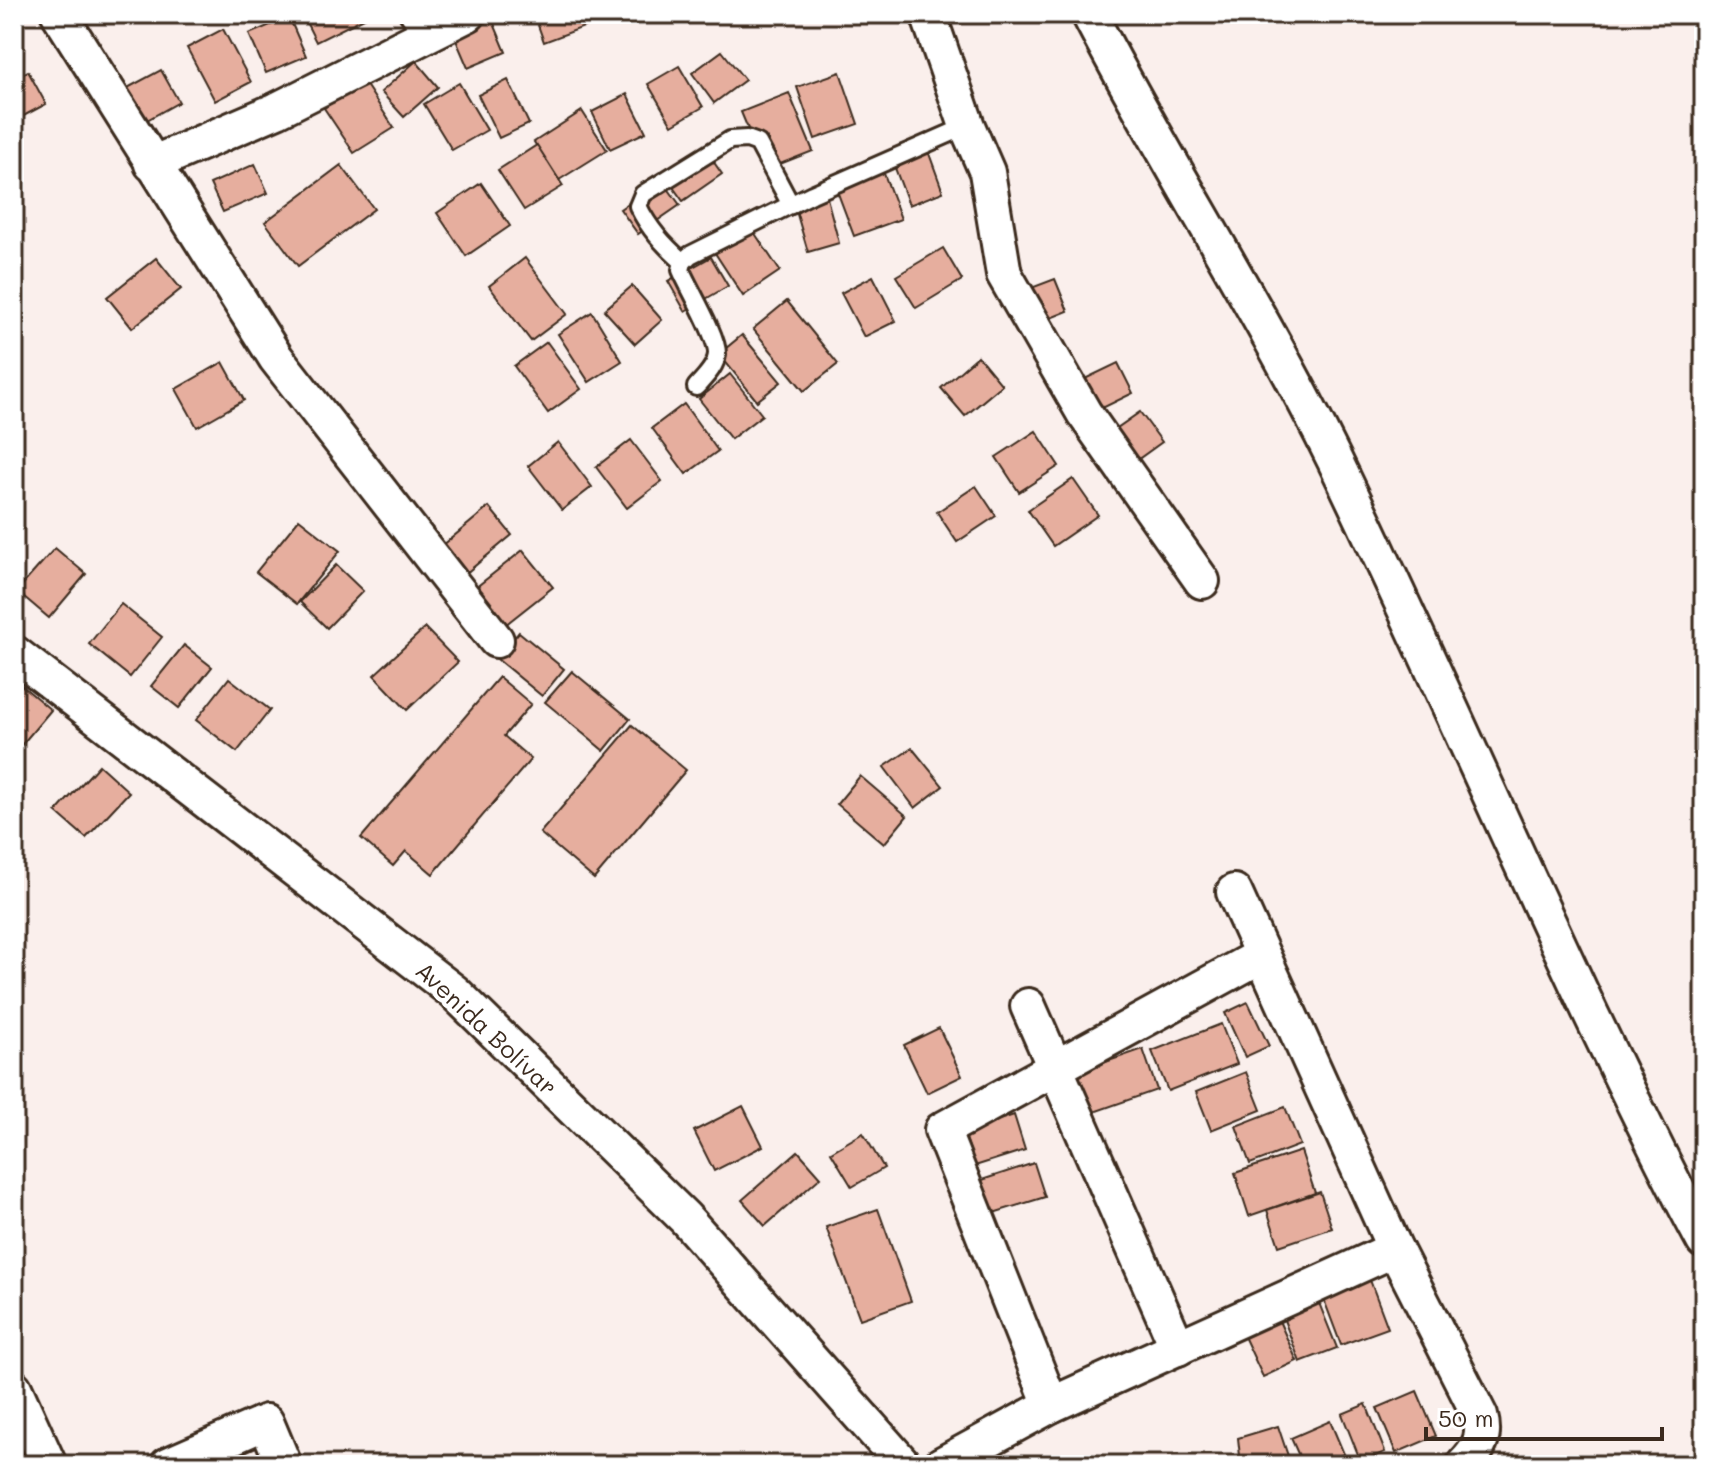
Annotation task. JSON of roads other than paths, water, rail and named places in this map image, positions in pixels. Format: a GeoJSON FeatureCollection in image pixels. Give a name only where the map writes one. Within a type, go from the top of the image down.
{"type":"FeatureCollection","features":[{"type":"Feature","properties":{"kind":"street"},"geometry":{"type":"LineString","coordinates":[[59,14],[276,358],[496,640]]}},
{"type":"Feature","properties":{"kind":"street"},"geometry":{"type":"LineString","coordinates":[[152,164],[277,110],[415,25],[468,14]]}},
{"type":"Feature","properties":{"kind":"street"},"geometry":{"type":"LineString","coordinates":[[928,14],[967,126],[987,172],[1004,274],[1084,413],[1202,581]]}},
{"type":"Feature","properties":{"kind":"street"},"geometry":{"type":"LineString","coordinates":[[1089,14],[1332,456],[1668,1176],[1704,1241]]}},
{"type":"Feature","properties":{"kind":"street","name":"Avenida Bolívar"},"geometry":{"type":"LineString","coordinates":[[14,653],[454,992],[685,1218],[904,1465]]}},
{"type":"Feature","properties":{"kind":"street"},"geometry":{"type":"LineString","coordinates":[[1234,892],[1395,1249],[1480,1416],[1482,1438],[1478,1449],[1464,1465]]}},
{"type":"Feature","properties":{"kind":"street"},"geometry":{"type":"LineString","coordinates":[[1051,1405],[942,1130],[1262,955]]}},
{"type":"Feature","properties":{"kind":"street"},"geometry":{"type":"LineString","coordinates":[[1028,1006],[1178,1348]]}},
{"type":"Feature","properties":{"kind":"street"},"geometry":{"type":"LineString","coordinates":[[941,1465],[1051,1405],[1395,1249]]}},
{"type":"Feature","properties":{"kind":"street"},"geometry":{"type":"LineString","coordinates":[[14,1388],[49,1465]]}},
{"type":"Feature","properties":{"kind":"street"},"geometry":{"type":"LineString","coordinates":[[168,1465],[266,1422],[284,1465]]}},
{"type":"Feature","properties":{"kind":"lane"},"geometry":{"type":"LineString","coordinates":[[696,387],[711,369],[717,355],[715,340],[681,270],[683,262],[690,255],[791,205],[967,126]]}},
{"type":"Feature","properties":{"kind":"lane"},"geometry":{"type":"LineString","coordinates":[[683,262],[646,223],[638,206],[643,194],[730,140],[747,139],[758,143],[791,205]]}}]}
